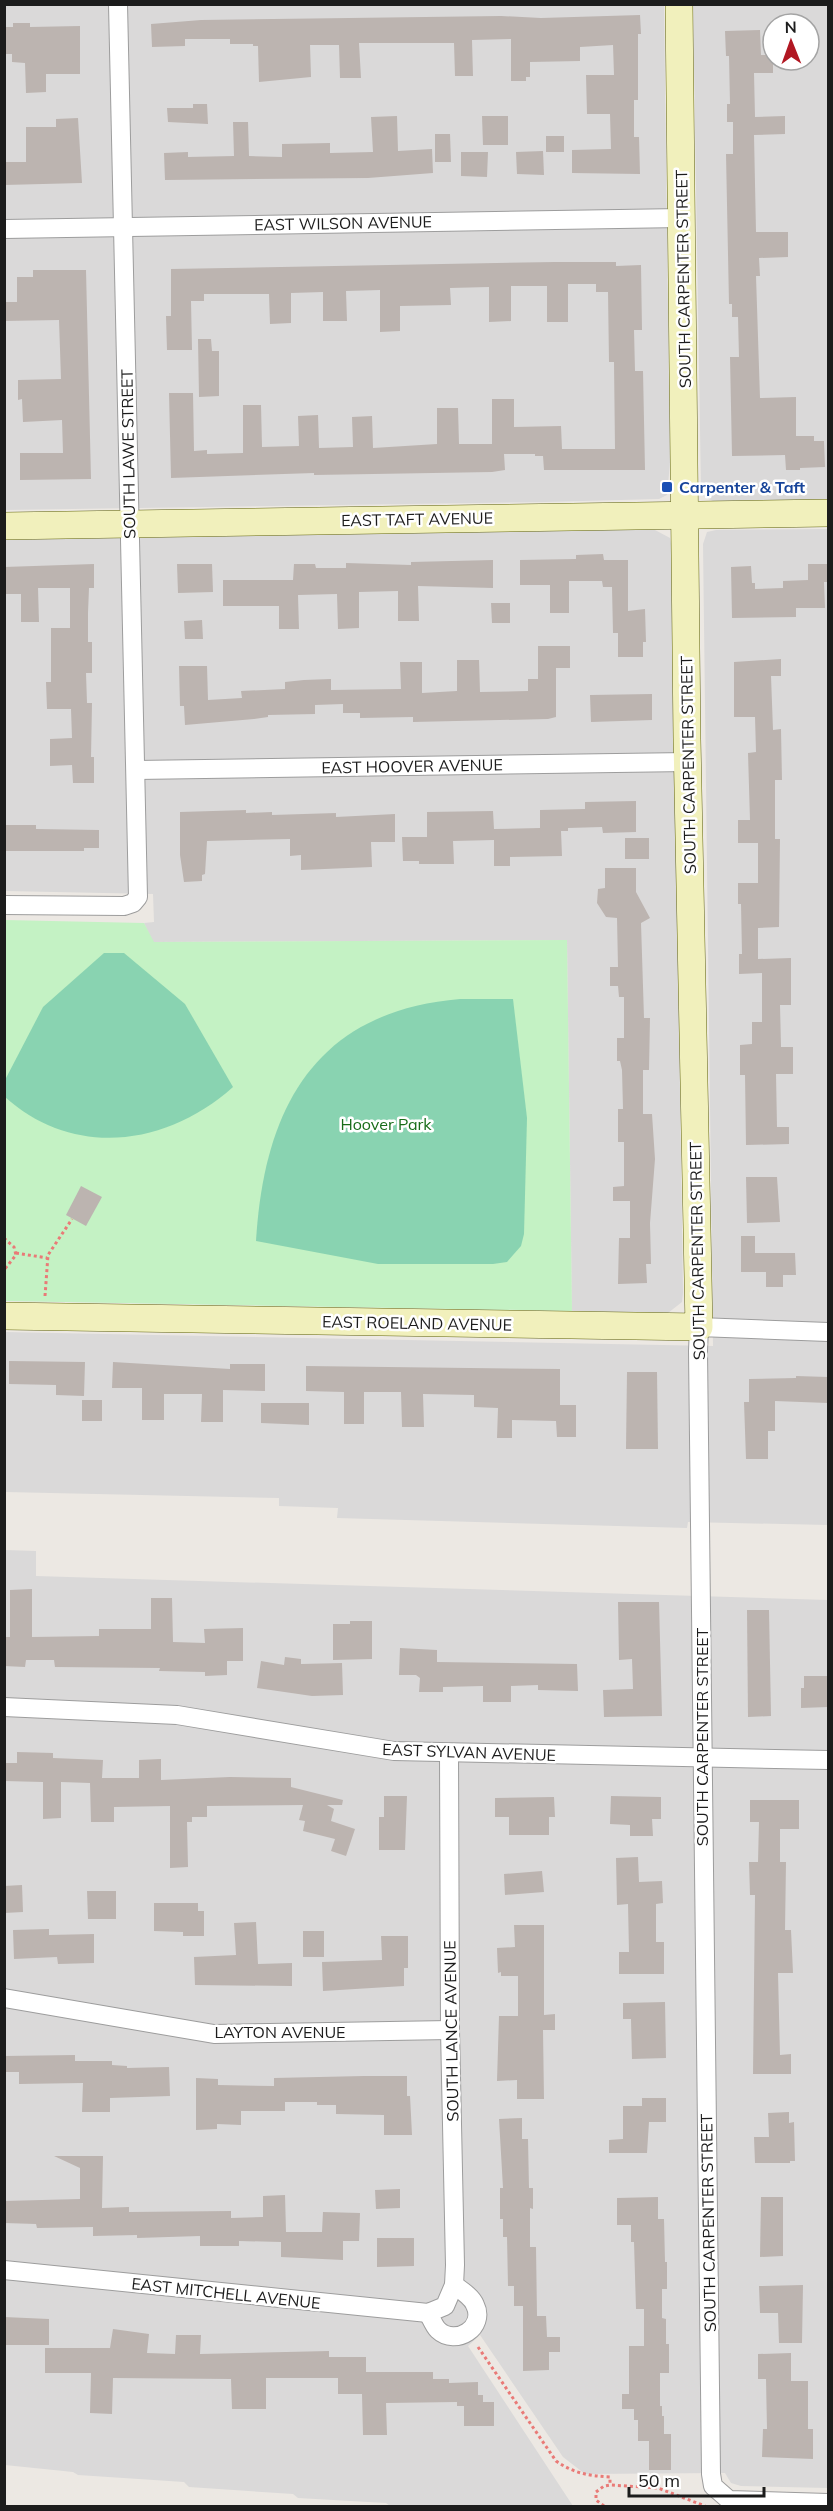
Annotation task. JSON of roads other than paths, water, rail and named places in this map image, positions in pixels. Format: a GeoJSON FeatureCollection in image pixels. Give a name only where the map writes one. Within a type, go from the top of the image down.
{"type":"FeatureCollection","features":[{"type":"Feature","properties":{"kind":"street","name":"SOUTH LAWE STREET"},"geometry":{"type":"LineString","coordinates":[[4,905],[114,906],[133,903],[138,897],[118,4]]}},
{"type":"Feature","properties":{"kind":"street","name":"SOUTH CARPENTER STREET"},"geometry":{"type":"LineString","coordinates":[[680,4],[688,762],[699,1327],[711,2474],[713,2486],[729,2500],[828,2503]]}},
{"type":"Feature","properties":{"kind":"street","name":"EAST WILSON AVENUE"},"geometry":{"type":"LineString","coordinates":[[4,229],[682,218]]}},
{"type":"Feature","properties":{"kind":"street","name":"EAST TAFT AVENUE"},"geometry":{"type":"LineString","coordinates":[[4,526],[828,513]]}},
{"type":"Feature","properties":{"kind":"street","name":"EAST HOOVER AVENUE"},"geometry":{"type":"LineString","coordinates":[[136,770],[688,762]]}},
{"type":"Feature","properties":{"kind":"street","name":"EAST ROELAND AVENUE"},"geometry":{"type":"LineString","coordinates":[[4,1316],[699,1327],[828,1332]]}},
{"type":"Feature","properties":{"kind":"street","name":"EAST SYLVAN AVENUE"},"geometry":{"type":"LineString","coordinates":[[4,1707],[177,1715],[374,1749],[449,1753],[828,1760]]}},
{"type":"Feature","properties":{"kind":"street","name":"SOUTH LANCE AVENUE"},"geometry":{"type":"LineString","coordinates":[[437,2310],[454,2285],[449,1753]]}},
{"type":"Feature","properties":{"kind":"street","name":"LAYTON AVENUE"},"geometry":{"type":"LineString","coordinates":[[4,1998],[214,2034],[450,2030]]}},
{"type":"Feature","properties":{"kind":"street","name":"EAST MITCHELL AVENUE"},"geometry":{"type":"LineString","coordinates":[[4,2270],[437,2310]]}},
{"type":"Feature","properties":{"kind":"street"},"geometry":{"type":"LineString","coordinates":[[437,2310],[438,2330],[448,2336],[468,2334],[475,2323],[477,2313],[475,2304],[454,2285]]}},
{"type":"Feature","properties":{"kind":"place","name":"Carpenter & Taft"},"geometry":{"type":"Point","coordinates":[667,487]}},
{"type":"Feature","properties":{"kind":"park label","name":"Hoover Park"},"geometry":{"type":"Point","coordinates":[386,1124]}}]}
